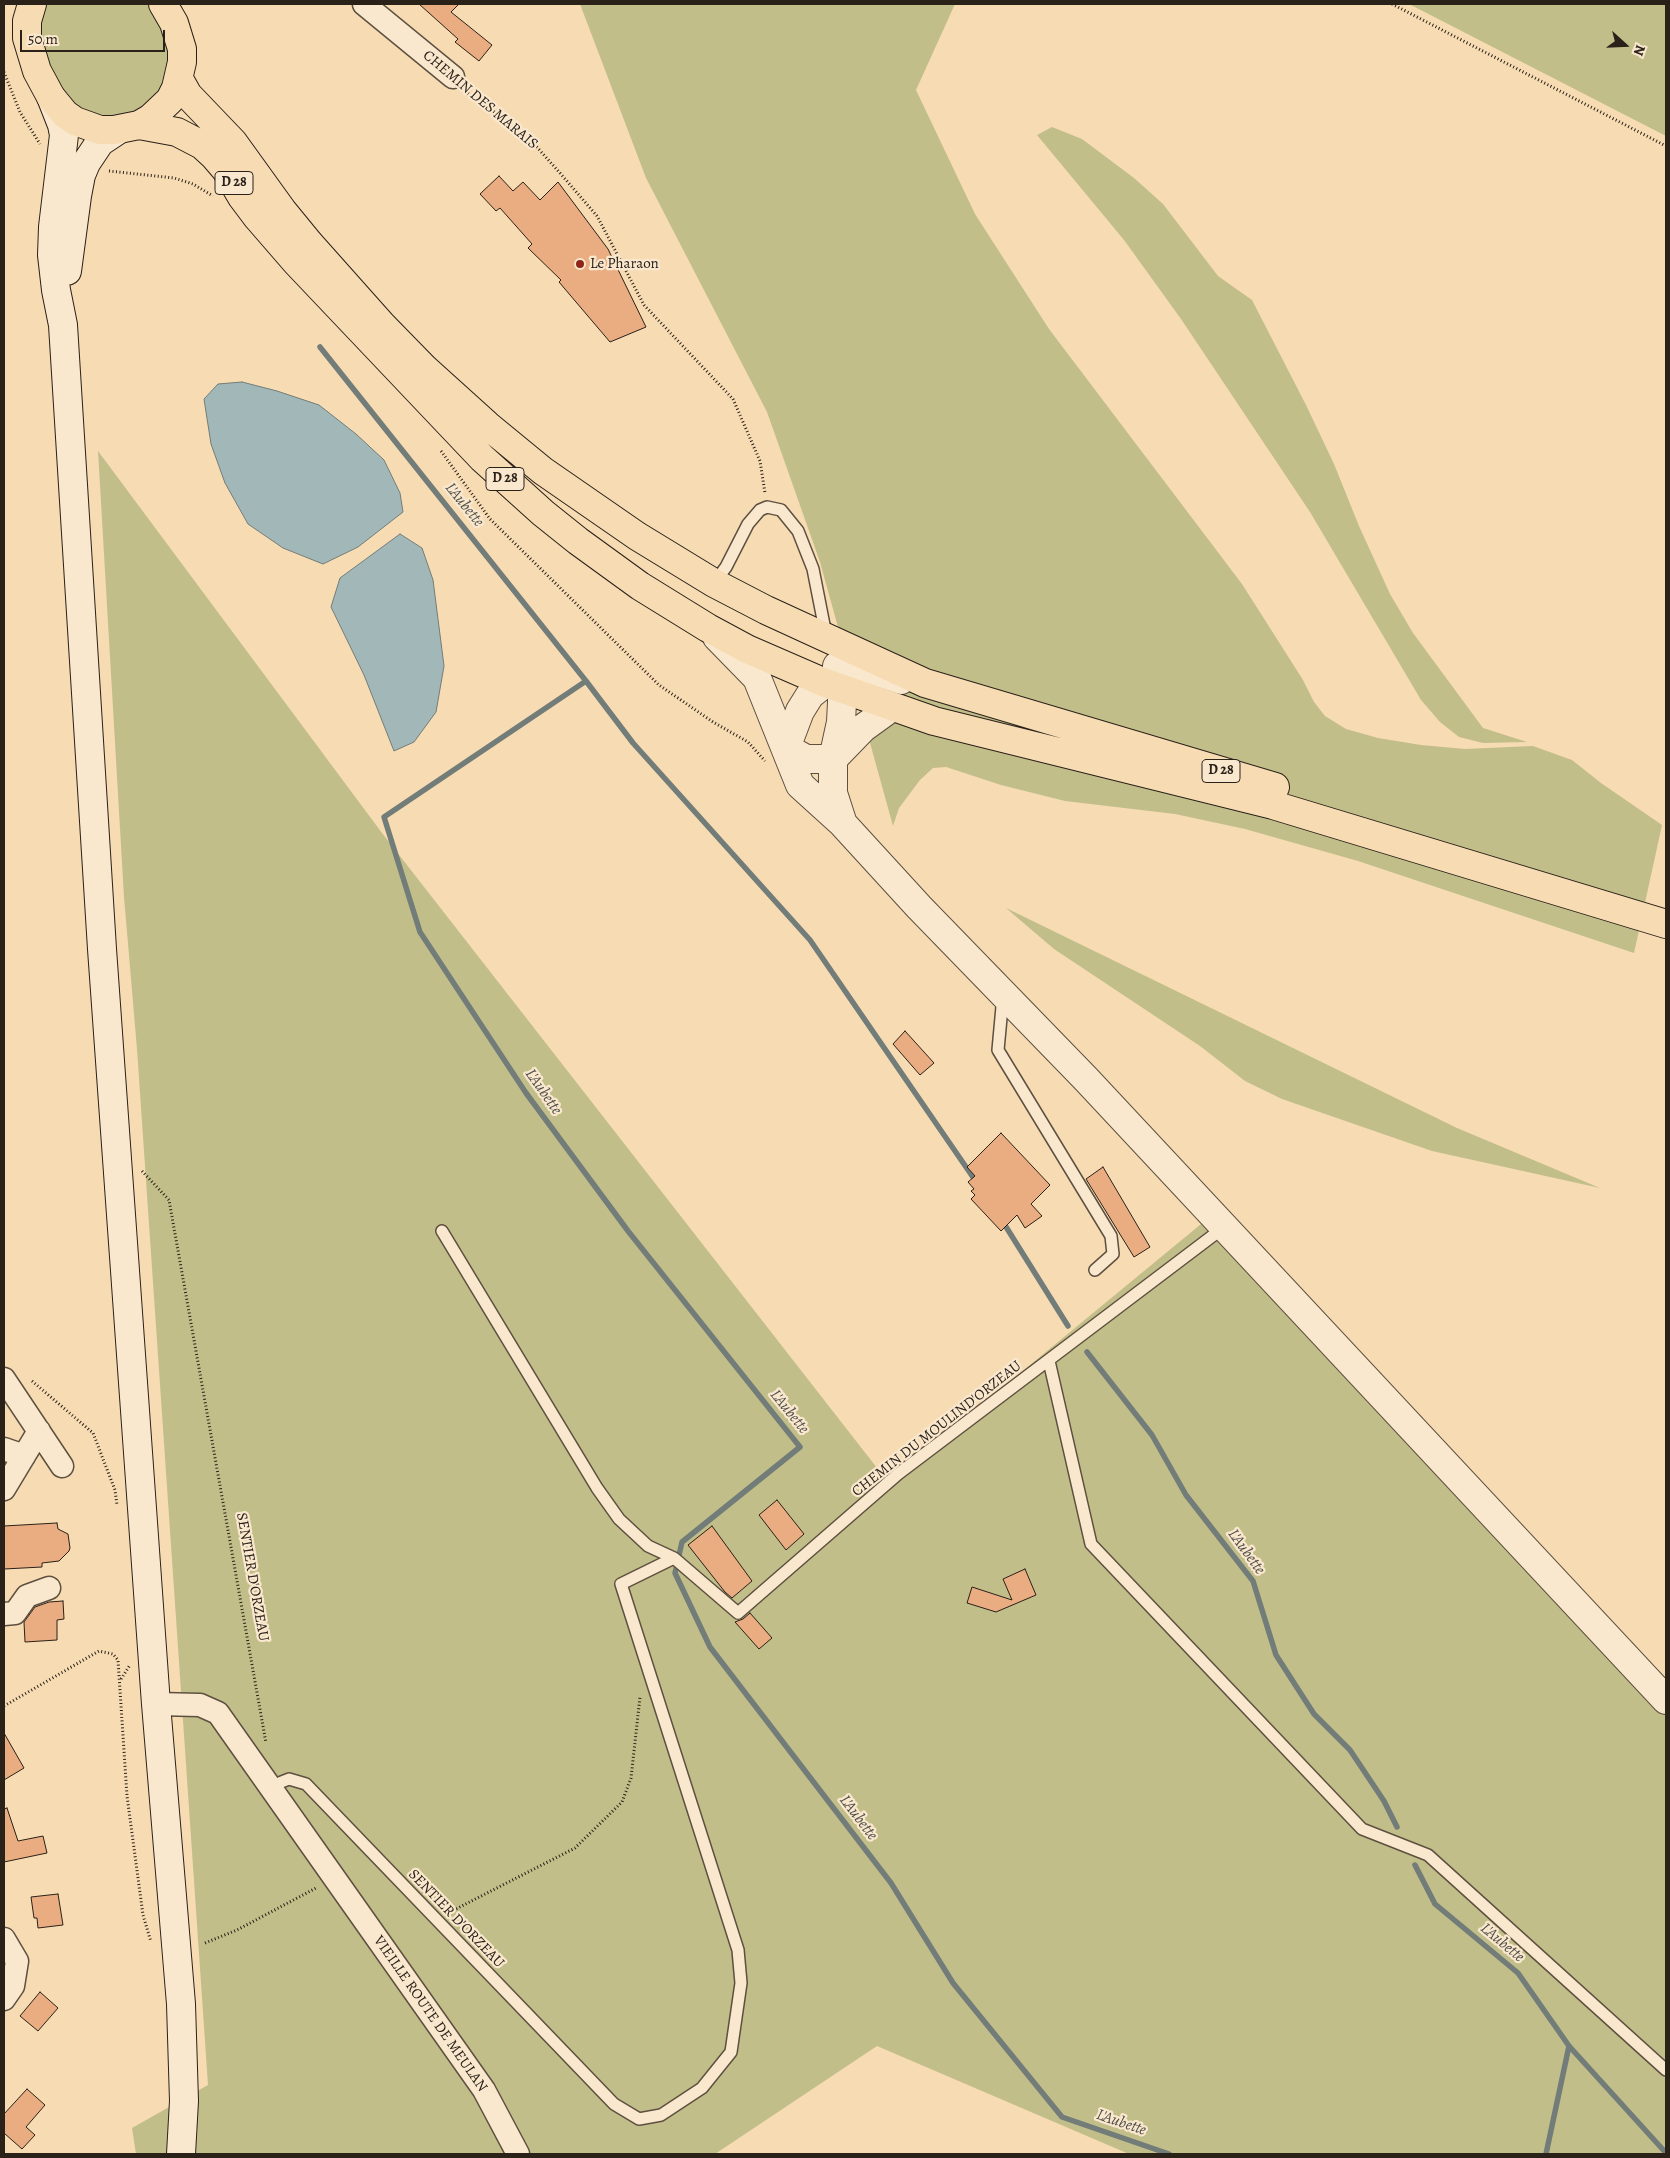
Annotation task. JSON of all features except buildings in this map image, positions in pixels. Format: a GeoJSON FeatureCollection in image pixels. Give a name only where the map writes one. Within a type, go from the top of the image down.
{"type":"FeatureCollection","features":[{"type":"Feature","properties":{"kind":"main road"},"geometry":{"type":"LineString","coordinates":[[32,4],[27,21],[27,38],[37,71],[51,98],[64,135],[53,227],[52,255],[63,325]]}},
{"type":"Feature","properties":{"kind":"main road"},"geometry":{"type":"LineString","coordinates":[[163,4],[174,23],[182,49],[179,79],[170,100],[161,110],[100,142],[86,163],[79,184],[68,256],[63,325],[102,949],[156,1704],[181,2004],[184,2101],[181,2154]]}},
{"type":"Feature","properties":{"kind":"main road","name":"D 28"},"geometry":{"type":"LineString","coordinates":[[179,79],[188,95],[233,142],[282,210],[310,243],[330,298],[482,458],[543,513],[578,541],[640,586],[708,628],[747,649],[835,681],[892,707],[934,721],[1273,805],[1666,924]]}},
{"type":"Feature","properties":{"kind":"main road"},"geometry":{"type":"LineString","coordinates":[[51,98],[65,114],[75,121],[100,130],[128,127]]}},
{"type":"Feature","properties":{"kind":"main road","name":"D 28"},"geometry":{"type":"LineString","coordinates":[[128,127],[177,132],[202,145],[226,170],[242,197],[257,217],[382,324],[425,369],[487,426],[543,471],[597,510],[714,583],[826,639],[925,683],[1666,906]]}},
{"type":"Feature","properties":{"kind":"main road"},"geometry":{"type":"LineString","coordinates":[[708,628],[753,672],[762,686],[776,756],[800,785],[843,824],[919,907],[1003,992],[1666,1700]]}},
{"type":"Feature","properties":{"kind":"main road"},"geometry":{"type":"LineString","coordinates":[[826,639],[841,722],[833,759],[833,792],[843,824]]}},
{"type":"Feature","properties":{"kind":"main road"},"geometry":{"type":"LineString","coordinates":[[776,756],[810,695],[835,681],[858,670],[877,672],[914,685],[925,683]]}},
{"type":"Feature","properties":{"kind":"main road"},"geometry":{"type":"LineString","coordinates":[[776,756],[833,759],[863,728],[892,707]]}},
{"type":"Feature","properties":{"kind":"street","name":"CHEMIN DES MARAIS"},"geometry":{"type":"LineString","coordinates":[[364,4],[453,77]]}},
{"type":"Feature","properties":{"kind":"street"},"geometry":{"type":"LineString","coordinates":[[4,1379],[62,1466]]}},
{"type":"Feature","properties":{"kind":"street"},"geometry":{"type":"LineString","coordinates":[[4,1489],[14,1452],[39,1431]]}},
{"type":"Feature","properties":{"kind":"street"},"geometry":{"type":"LineString","coordinates":[[4,1614],[15,1613],[27,1596],[49,1588]]}},
{"type":"Feature","properties":{"kind":"street","name":"VIEILLE ROUTE DE MEULAN"},"geometry":{"type":"LineString","coordinates":[[156,1704],[200,1706],[218,1713],[484,2090],[518,2154]]}},
{"type":"Feature","properties":{"kind":"street"},"geometry":{"type":"LineString","coordinates":[[4,1939],[17,1961],[13,1986],[4,1999]]}},
{"type":"Feature","properties":{"kind":"lane"},"geometry":{"type":"LineString","coordinates":[[714,583],[734,555],[748,524],[760,510],[767,507],[781,510],[798,531],[813,569],[826,639]]}},
{"type":"Feature","properties":{"kind":"lane"},"geometry":{"type":"LineString","coordinates":[[1003,992],[998,1050],[1111,1236],[1114,1254],[1095,1270]]}},
{"type":"Feature","properties":{"kind":"lane","name":"CHEMIN DU MOULIND'ORZEAU"},"geometry":{"type":"LineString","coordinates":[[676,1560],[738,1613],[898,1474],[1223,1228]]}},
{"type":"Feature","properties":{"kind":"lane"},"geometry":{"type":"LineString","coordinates":[[442,1231],[597,1488],[619,1519],[648,1546],[676,1560]]}},
{"type":"Feature","properties":{"kind":"lane"},"geometry":{"type":"LineString","coordinates":[[1049,1361],[1091,1544],[1362,1829],[1428,1855],[1666,2070]]}},
{"type":"Feature","properties":{"kind":"lane","name":"SENTIER D'ORZEAU"},"geometry":{"type":"LineString","coordinates":[[269,1787],[290,1779],[306,1784],[614,2104],[639,2119],[661,2115],[702,2088],[731,2052],[741,1983],[738,1950],[621,1584],[676,1560]]}},
{"type":"Feature","properties":{"kind":"path"},"geometry":{"type":"LineString","coordinates":[[1392,4],[1666,146]]}},
{"type":"Feature","properties":{"kind":"path"},"geometry":{"type":"LineString","coordinates":[[4,72],[20,112],[35,138],[45,148]]}},
{"type":"Feature","properties":{"kind":"path","name":"CHEMIN DES MARAIS"},"geometry":{"type":"LineString","coordinates":[[453,77],[468,94],[527,136],[560,173],[597,216],[644,305],[733,399],[760,461],[767,507]]}},
{"type":"Feature","properties":{"kind":"path"},"geometry":{"type":"LineString","coordinates":[[102,170],[174,178],[193,184],[216,198]]}},
{"type":"Feature","properties":{"kind":"path"},"geometry":{"type":"LineString","coordinates":[[440,449],[490,519],[659,685],[713,722],[776,756]]}},
{"type":"Feature","properties":{"kind":"path","name":"SENTIER D'ORZEAU"},"geometry":{"type":"LineString","coordinates":[[140,1170],[169,1200],[266,1750]]}},
{"type":"Feature","properties":{"kind":"path"},"geometry":{"type":"LineString","coordinates":[[27,1376],[93,1433],[115,1490],[117,1510]]}},
{"type":"Feature","properties":{"kind":"path"},"geometry":{"type":"LineString","coordinates":[[4,1706],[99,1651],[113,1654],[118,1660],[127,1796],[143,1915],[151,1941]]}},
{"type":"Feature","properties":{"kind":"path"},"geometry":{"type":"LineString","coordinates":[[120,1680],[130,1667],[129,1657]]}},
{"type":"Feature","properties":{"kind":"path"},"geometry":{"type":"LineString","coordinates":[[436,1919],[575,1848],[622,1802],[631,1778],[640,1694]]}},
{"type":"Feature","properties":{"kind":"path"},"geometry":{"type":"LineString","coordinates":[[204,1943],[237,1930],[334,1878]]}},
{"type":"Feature","properties":{"kind":"shaded area"},"geometry":{"type":"Polygon","coordinates":[[[47,4],[148,4],[157,18],[166,39],[168,63],[161,88],[145,105],[131,115],[116,118],[96,116],[73,107],[62,93],[40,46],[38,26],[47,4]]]}},
{"type":"Feature","properties":{"kind":"shaded area"},"geometry":{"type":"Polygon","coordinates":[[[580,4],[955,4],[916,90],[975,214],[1049,329],[1242,584],[1303,680],[1314,702],[1325,716],[1346,729],[1378,738],[1421,745],[1465,749],[1533,746],[1572,760],[1601,783],[1662,825],[1634,953],[1358,861],[1245,829],[1175,814],[1065,801],[1001,785],[946,767],[933,768],[920,780],[899,808],[893,826],[820,562],[767,412],[646,178],[580,4]]]}},
{"type":"Feature","properties":{"kind":"shaded area"},"geometry":{"type":"Polygon","coordinates":[[[1409,4],[1666,4],[1666,136],[1409,4]]]}},
{"type":"Feature","properties":{"kind":"shaded area"},"geometry":{"type":"Polygon","coordinates":[[[1052,127],[1082,139],[1134,178],[1163,204],[1218,276],[1252,300],[1334,464],[1359,526],[1390,594],[1413,633],[1483,728],[1527,742],[1483,743],[1459,737],[1440,722],[1421,700],[1310,512],[1181,319],[1124,240],[1037,135],[1052,127]]]}},
{"type":"Feature","properties":{"kind":"shaded area"},"geometry":{"type":"Polygon","coordinates":[[[242,382],[319,405],[356,434],[384,460],[400,493],[403,512],[358,547],[323,564],[283,548],[248,524],[225,483],[211,444],[204,399],[218,384],[242,382]]]}},
{"type":"Feature","properties":{"kind":"shaded area"},"geometry":{"type":"Polygon","coordinates":[[[98,451],[382,833],[888,1482],[1212,1215],[1666,1710],[1666,2154],[1129,2154],[877,2046],[715,2154],[136,2154],[132,2128],[208,2085],[137,1049],[124,897],[98,451]]]}},
{"type":"Feature","properties":{"kind":"shaded area"},"geometry":{"type":"Polygon","coordinates":[[[400,534],[422,548],[433,580],[444,666],[436,712],[414,742],[394,751],[364,675],[331,607],[340,578],[400,534]]]}},
{"type":"Feature","properties":{"kind":"shaded area"},"geometry":{"type":"Polygon","coordinates":[[[1006,908],[1457,1128],[1600,1188],[1432,1151],[1282,1099],[1245,1081],[1200,1046],[1054,949],[1006,908]]]}},
{"type":"Feature","properties":{"kind":"waterway","name":"L'Aubette"},"geometry":{"type":"LineString","coordinates":[[320,347],[586,681],[633,743],[810,940],[977,1183]]}},
{"type":"Feature","properties":{"kind":"waterway","name":"L'Aubette"},"geometry":{"type":"LineString","coordinates":[[586,681],[384,817],[420,932],[526,1093],[628,1231],[800,1447],[682,1542],[675,1573],[710,1647],[891,1883],[953,1983],[1062,2117],[1169,2154]]}},
{"type":"Feature","properties":{"kind":"waterway","name":"L'Aubette"},"geometry":{"type":"LineString","coordinates":[[1003,1222],[1068,1326]]}},
{"type":"Feature","properties":{"kind":"waterway","name":"L'Aubette"},"geometry":{"type":"LineString","coordinates":[[1087,1352],[1152,1435],[1186,1495],[1253,1581],[1276,1655],[1314,1714],[1350,1750],[1384,1801],[1397,1827]]}},
{"type":"Feature","properties":{"kind":"waterway","name":"L'Aubette"},"geometry":{"type":"LineString","coordinates":[[1415,1865],[1435,1904],[1518,1973],[1569,2046],[1666,2153]]}},
{"type":"Feature","properties":{"kind":"waterway","name":"L'Aubette"},"geometry":{"type":"LineString","coordinates":[[1546,2154],[1569,2046]]}},
{"type":"Feature","properties":{"kind":"place","name":"Le Pharaon"},"geometry":{"type":"Point","coordinates":[580,264]}}]}
